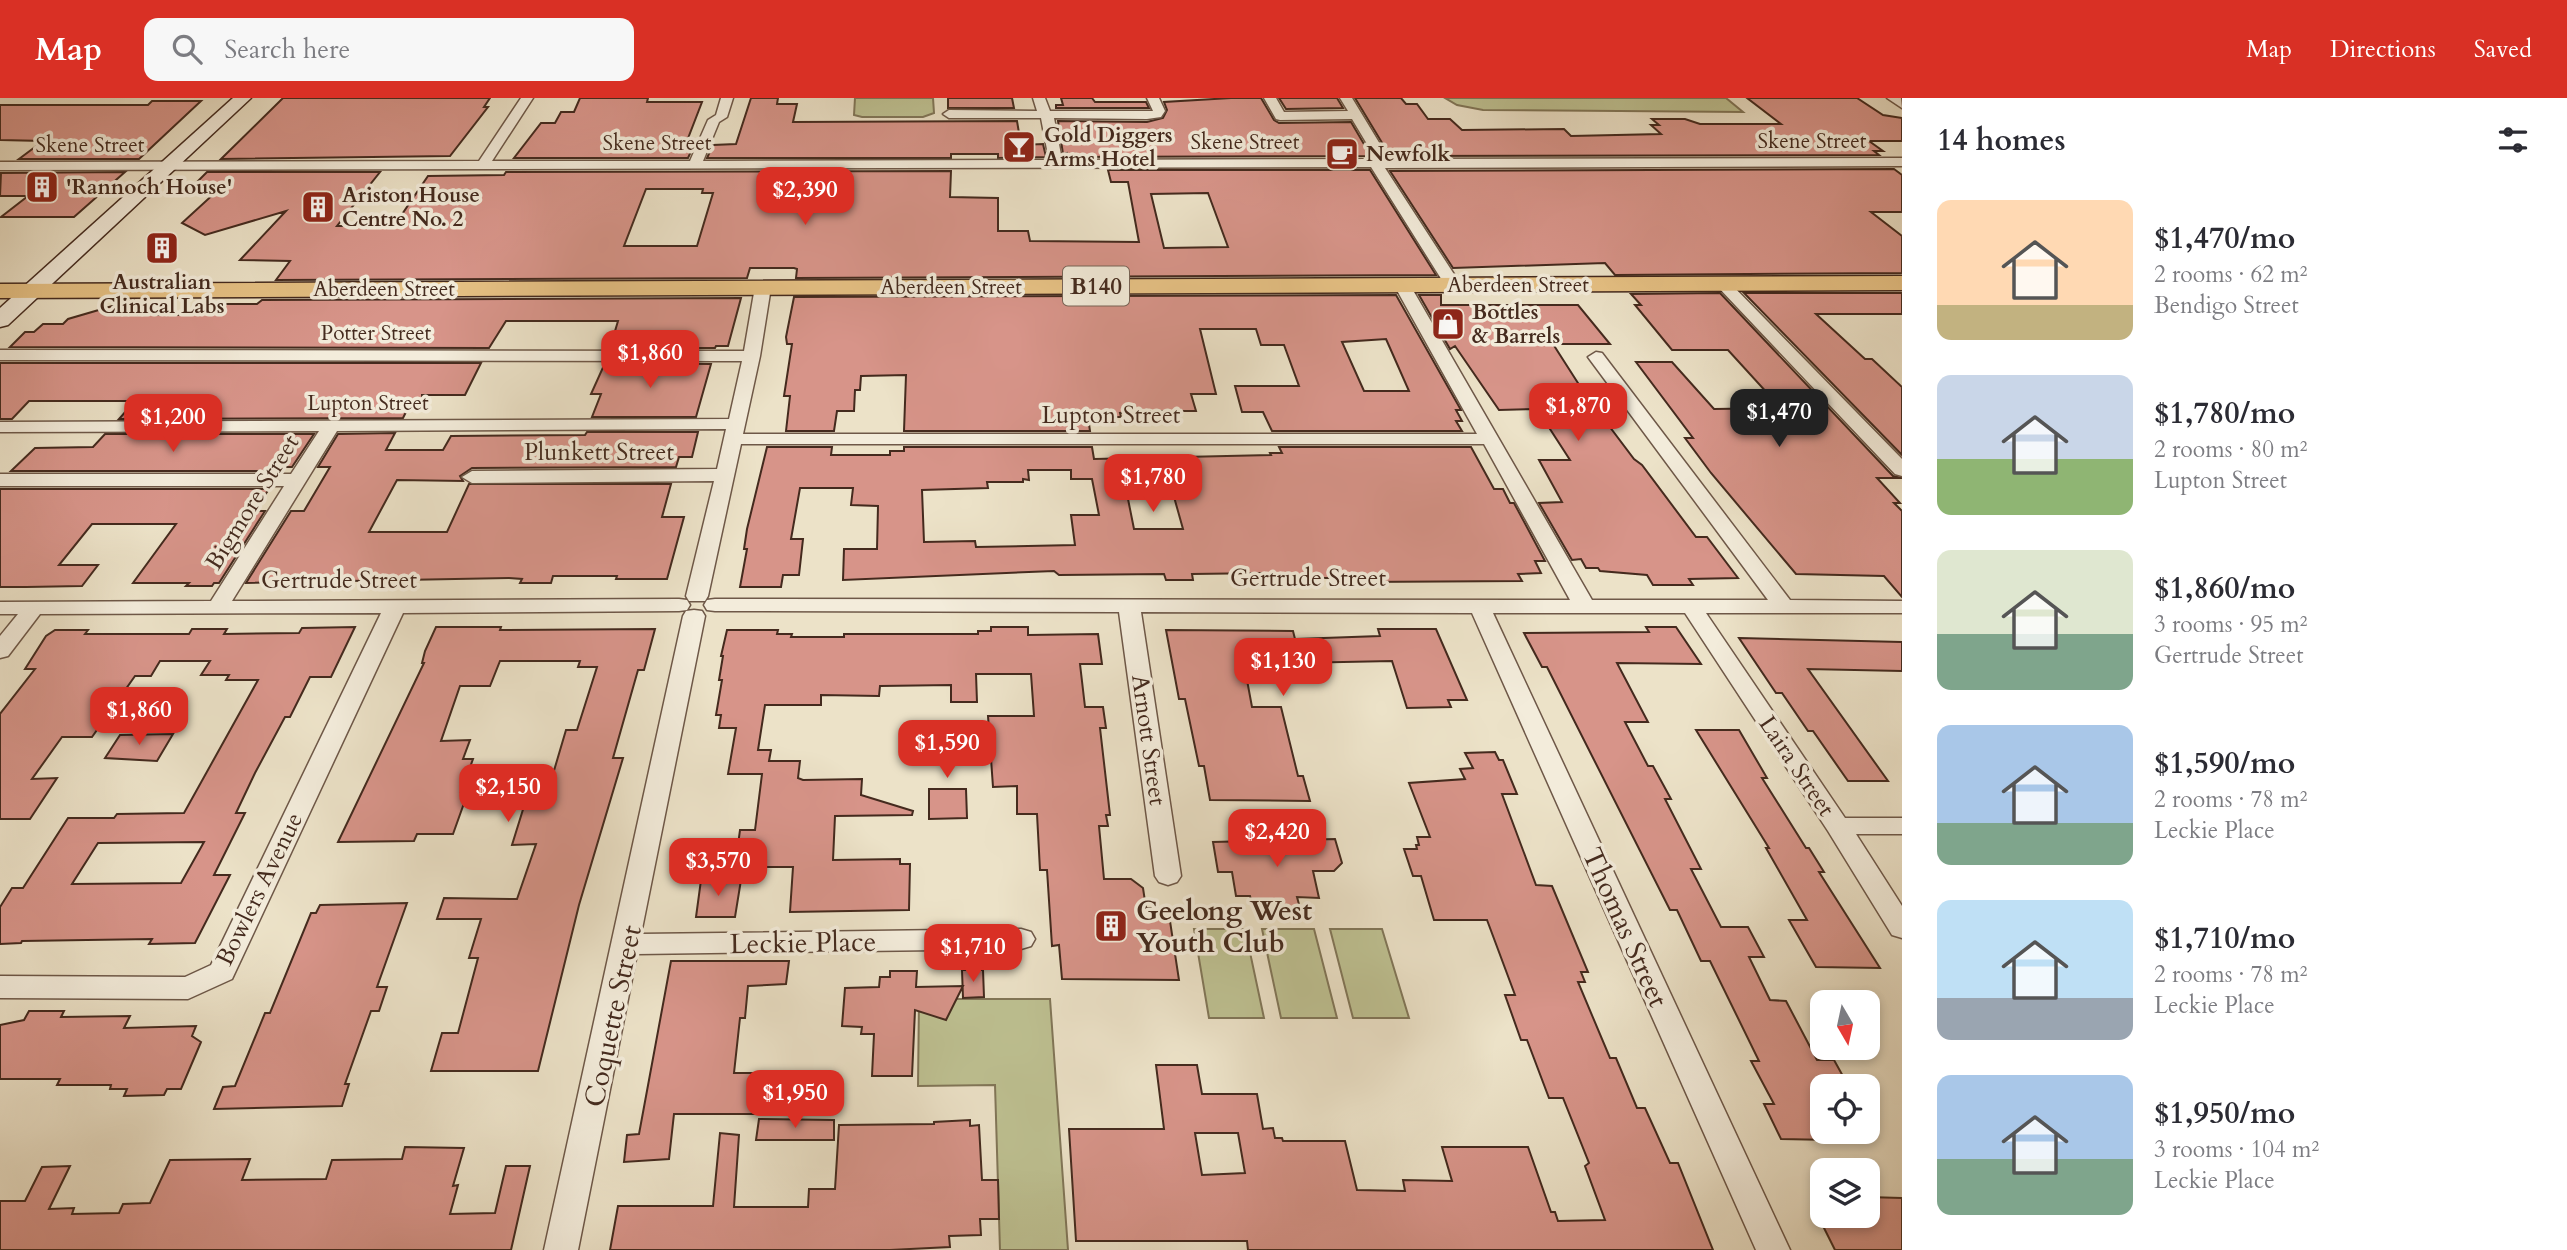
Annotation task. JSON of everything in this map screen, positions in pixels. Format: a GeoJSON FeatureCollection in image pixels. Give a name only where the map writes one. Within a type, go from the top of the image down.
{"type":"FeatureCollection","features":[{"type":"Feature","properties":{"kind":"main road","name":"Aberdeen Street"},"geometry":{"type":"LineString","coordinates":[[0,290],[1902,283]]}},
{"type":"Feature","properties":{"kind":"street"},"geometry":{"type":"LineString","coordinates":[[0,320],[243,98]]}},
{"type":"Feature","properties":{"kind":"street"},"geometry":{"type":"LineString","coordinates":[[483,165],[527,98]]}},
{"type":"Feature","properties":{"kind":"street"},"geometry":{"type":"LineString","coordinates":[[695,164],[714,120],[721,117],[727,98]]}},
{"type":"Feature","properties":{"kind":"street"},"geometry":{"type":"LineString","coordinates":[[1039,98],[1046,115],[1056,163]]}},
{"type":"Feature","properties":{"kind":"street"},"geometry":{"type":"LineString","coordinates":[[949,114],[1157,114],[1159,111],[1153,98]]}},
{"type":"Feature","properties":{"kind":"street"},"geometry":{"type":"LineString","coordinates":[[1270,98],[1279,116],[1357,115]]}},
{"type":"Feature","properties":{"kind":"street"},"geometry":{"type":"LineString","coordinates":[[1346,98],[1380,164],[1453,285]]}},
{"type":"Feature","properties":{"kind":"street"},"geometry":{"type":"LineString","coordinates":[[1893,98],[1902,104]]}},
{"type":"Feature","properties":{"kind":"street","name":"Skene Street"},"geometry":{"type":"LineString","coordinates":[[0,166],[1902,162]]}},
{"type":"Feature","properties":{"kind":"street"},"geometry":{"type":"LineString","coordinates":[[1723,284],[1902,470]]}},
{"type":"Feature","properties":{"kind":"street"},"geometry":{"type":"LineString","coordinates":[[1402,285],[1584,605]]}},
{"type":"Feature","properties":{"kind":"street","name":"Coquette Street"},"geometry":{"type":"LineString","coordinates":[[561,1250],[696,606],[752,356],[763,287]]}},
{"type":"Feature","properties":{"kind":"street","name":"Potter Street"},"geometry":{"type":"LineString","coordinates":[[0,355],[752,356]]}},
{"type":"Feature","properties":{"kind":"street"},"geometry":{"type":"LineString","coordinates":[[1596,358],[1784,607]]}},
{"type":"Feature","properties":{"kind":"street","name":"Lupton Street"},"geometry":{"type":"LineString","coordinates":[[0,427],[331,426],[1489,439]]}},
{"type":"Feature","properties":{"kind":"street","name":"Bigmore Street"},"geometry":{"type":"LineString","coordinates":[[218,606],[331,426]]}},
{"type":"Feature","properties":{"kind":"street","name":"Plunkett Street"},"geometry":{"type":"LineString","coordinates":[[472,477],[726,475]]}},
{"type":"Feature","properties":{"kind":"street"},"geometry":{"type":"LineString","coordinates":[[0,480],[297,480]]}},
{"type":"Feature","properties":{"kind":"street","name":"Gertrude Street"},"geometry":{"type":"LineString","coordinates":[[0,608],[1129,604],[1902,607]]}},
{"type":"Feature","properties":{"kind":"street","name":"Arnott Street"},"geometry":{"type":"LineString","coordinates":[[1129,604],[1168,876]]}},
{"type":"Feature","properties":{"kind":"street","name":"Thomas Street"},"geometry":{"type":"LineString","coordinates":[[1479,605],[1773,1250]]}},
{"type":"Feature","properties":{"kind":"street","name":"Laira Street"},"geometry":{"type":"LineString","coordinates":[[1690,605],[1902,928]]}},
{"type":"Feature","properties":{"kind":"street","name":"Bowlers Avenue"},"geometry":{"type":"LineString","coordinates":[[0,987],[188,988],[222,972],[395,606]]}},
{"type":"Feature","properties":{"kind":"street"},"geometry":{"type":"LineString","coordinates":[[0,650],[34,608]]}},
{"type":"Feature","properties":{"kind":"street"},"geometry":{"type":"LineString","coordinates":[[1838,827],[1902,826]]}},
{"type":"Feature","properties":{"kind":"street","name":"Leckie Place"},"geometry":{"type":"LineString","coordinates":[[627,944],[1021,939]]}},
{"type":"Feature","properties":{"kind":"green space"},"geometry":{"type":"Polygon","coordinates":[[[855,98],[933,98],[934,113],[923,117],[862,117],[854,115],[855,98]]]}},
{"type":"Feature","properties":{"kind":"green space"},"geometry":{"type":"Polygon","coordinates":[[[1445,98],[1726,98],[1743,112],[1483,110],[1457,105],[1445,98]]]}},
{"type":"Feature","properties":{"kind":"green space"},"geometry":{"type":"Polygon","coordinates":[[[1194,929],[1245,929],[1264,1018],[1209,1018],[1194,929]]]}},
{"type":"Feature","properties":{"kind":"green space"},"geometry":{"type":"Polygon","coordinates":[[[1262,929],[1314,929],[1337,1018],[1281,1018],[1262,929]]]}},
{"type":"Feature","properties":{"kind":"green space"},"geometry":{"type":"Polygon","coordinates":[[[1330,929],[1382,929],[1409,1018],[1353,1018],[1330,929]]]}},
{"type":"Feature","properties":{"kind":"green space"},"geometry":{"type":"Polygon","coordinates":[[[919,999],[1050,999],[1068,1250],[1000,1250],[995,1085],[918,1086],[919,999]]]}},
{"type":"Feature","properties":{"kind":"building"},"geometry":{"type":"Polygon","coordinates":[[[283,98],[490,98],[484,107],[488,107],[450,156],[221,159],[283,98]]]}},
{"type":"Feature","properties":{"kind":"building"},"geometry":{"type":"Polygon","coordinates":[[[580,98],[648,98],[647,102],[702,102],[687,141],[690,141],[689,145],[694,145],[688,158],[514,158],[541,123],[555,123],[561,112],[574,112],[580,98]]]}},
{"type":"Feature","properties":{"kind":"building"},"geometry":{"type":"Polygon","coordinates":[[[751,98],[778,98],[777,104],[797,104],[793,122],[1017,121],[1021,145],[1043,144],[1046,157],[998,158],[998,154],[951,154],[951,158],[707,158],[713,145],[736,144],[751,98]]]}},
{"type":"Feature","properties":{"kind":"building"},"geometry":{"type":"Polygon","coordinates":[[[948,98],[1012,98],[1014,108],[948,108],[948,98]]]}},
{"type":"Feature","properties":{"kind":"building"},"geometry":{"type":"Polygon","coordinates":[[[1061,98],[1092,98],[1095,102],[1146,102],[1149,108],[1056,108],[1056,105],[1063,105],[1061,98]]]}},
{"type":"Feature","properties":{"kind":"building"},"geometry":{"type":"Polygon","coordinates":[[[1261,98],[1274,120],[1279,123],[1351,122],[1371,156],[1068,157],[1067,153],[1063,154],[1058,121],[1147,122],[1163,118],[1167,110],[1164,102],[1261,98]]]}},
{"type":"Feature","properties":{"kind":"building"},"geometry":{"type":"Polygon","coordinates":[[[1279,98],[1337,98],[1343,108],[1286,109],[1279,98]]]}},
{"type":"Feature","properties":{"kind":"building"},"geometry":{"type":"Polygon","coordinates":[[[1355,98],[1401,98],[1406,104],[1417,104],[1428,119],[1450,119],[1462,130],[1564,129],[1571,136],[1661,134],[1651,125],[1659,125],[1652,119],[1685,119],[1700,124],[1781,124],[1747,98],[1857,98],[1883,115],[1902,118],[1902,141],[1869,141],[1883,151],[1874,151],[1879,155],[1390,156],[1355,98]]]}},
{"type":"Feature","properties":{"kind":"building"},"geometry":{"type":"Polygon","coordinates":[[[152,101],[201,101],[139,159],[19,159],[43,141],[0,140],[0,105],[148,105],[152,101]]]}},
{"type":"Feature","properties":{"kind":"building"},"geometry":{"type":"Polygon","coordinates":[[[1894,169],[1902,175],[1902,212],[1871,212],[1902,236],[1902,273],[1615,275],[1605,263],[1453,268],[1390,171],[1894,169]]]}},
{"type":"Feature","properties":{"kind":"building"},"geometry":{"type":"Polygon","coordinates":[[[1108,170],[1370,170],[1436,275],[796,278],[797,269],[794,268],[750,268],[747,278],[276,280],[290,261],[240,260],[286,211],[205,235],[182,223],[217,191],[186,193],[207,172],[380,172],[337,226],[394,226],[428,176],[504,175],[506,172],[951,171],[950,197],[998,198],[998,231],[1028,231],[1030,241],[1139,242],[1128,182],[1111,182],[1108,170]],[[646,189],[624,246],[697,246],[713,193],[702,193],[703,189],[646,189]],[[1208,193],[1151,194],[1164,248],[1228,247],[1208,193]]]}},
{"type":"Feature","properties":{"kind":"building"},"geometry":{"type":"Polygon","coordinates":[[[125,172],[74,217],[1,217],[28,196],[0,196],[1,173],[125,172]]]}},
{"type":"Feature","properties":{"kind":"building"},"geometry":{"type":"Polygon","coordinates":[[[1720,293],[1893,476],[1902,478],[1877,478],[1900,503],[1894,503],[1902,511],[1902,597],[1884,576],[1796,574],[1711,473],[1685,438],[1693,438],[1636,362],[1672,362],[1714,409],[1781,408],[1728,350],[1672,350],[1635,305],[1641,305],[1631,294],[1720,293]]]}},
{"type":"Feature","properties":{"kind":"building"},"geometry":{"type":"Polygon","coordinates":[[[1744,293],[1902,293],[1902,314],[1816,314],[1865,359],[1872,359],[1902,387],[1902,455],[1744,293]]]}},
{"type":"Feature","properties":{"kind":"building"},"geometry":{"type":"Polygon","coordinates":[[[1396,295],[1461,410],[1456,410],[1462,421],[1456,421],[1462,431],[1272,431],[1263,412],[1242,412],[1235,386],[1299,386],[1284,345],[1261,345],[1256,329],[1200,329],[1216,394],[1191,394],[1196,411],[1147,411],[1120,413],[1121,417],[1088,417],[1090,431],[904,431],[906,375],[861,376],[860,390],[855,390],[854,411],[837,411],[834,431],[786,431],[790,396],[784,396],[792,344],[787,344],[786,337],[794,297],[1396,295]],[[1386,339],[1342,342],[1364,391],[1409,391],[1386,339]]]}},
{"type":"Feature","properties":{"kind":"building"},"geometry":{"type":"Polygon","coordinates":[[[1419,295],[1441,295],[1441,305],[1578,305],[1610,344],[1553,344],[1585,394],[1634,459],[1642,465],[1696,537],[1707,537],[1738,578],[1689,579],[1693,585],[1653,585],[1647,575],[1600,571],[1598,568],[1586,568],[1581,559],[1572,560],[1539,503],[1562,502],[1539,460],[1570,460],[1537,409],[1499,410],[1455,346],[1450,349],[1419,295]]]}},
{"type":"Feature","properties":{"kind":"building"},"geometry":{"type":"Polygon","coordinates":[[[741,298],[728,346],[715,348],[610,348],[618,321],[506,321],[489,348],[10,347],[25,332],[34,332],[43,324],[63,324],[68,319],[133,300],[119,315],[196,315],[206,304],[257,304],[262,300],[741,298]]]}},
{"type":"Feature","properties":{"kind":"building"},"geometry":{"type":"Polygon","coordinates":[[[0,363],[481,363],[465,395],[422,395],[422,408],[408,408],[403,418],[119,419],[135,401],[29,401],[12,419],[0,419],[0,363]]]}},
{"type":"Feature","properties":{"kind":"building"},"geometry":{"type":"Polygon","coordinates":[[[605,363],[711,364],[696,417],[592,417],[601,394],[591,394],[605,363]]]}},
{"type":"Feature","properties":{"kind":"building"},"geometry":{"type":"Polygon","coordinates":[[[587,432],[698,432],[692,457],[679,457],[676,467],[472,468],[460,476],[463,481],[397,480],[369,532],[447,532],[469,484],[671,484],[662,517],[684,517],[667,579],[553,576],[551,583],[520,583],[522,579],[509,578],[246,583],[291,511],[304,511],[330,467],[318,467],[338,434],[395,433],[386,450],[443,450],[451,436],[585,435],[587,432]]]}},
{"type":"Feature","properties":{"kind":"building"},"geometry":{"type":"Polygon","coordinates":[[[105,434],[314,434],[292,467],[283,467],[280,471],[11,471],[35,448],[93,447],[105,434]]]}},
{"type":"Feature","properties":{"kind":"building"},"geometry":{"type":"Polygon","coordinates":[[[767,447],[832,447],[831,455],[890,455],[890,451],[904,451],[904,447],[1092,447],[1094,459],[1271,455],[1270,453],[1282,453],[1279,447],[1471,447],[1494,489],[1503,489],[1510,503],[1514,503],[1545,561],[1535,561],[1541,573],[1518,574],[1522,581],[1360,582],[1359,578],[1269,578],[1267,573],[1192,574],[1193,580],[1166,580],[1164,574],[1059,575],[1054,571],[843,580],[844,549],[877,549],[878,506],[851,505],[853,488],[800,488],[791,539],[803,539],[799,575],[783,575],[781,587],[740,587],[747,549],[744,549],[767,447]],[[1028,470],[1029,480],[1023,479],[1023,482],[987,482],[988,488],[922,490],[924,542],[975,541],[976,547],[1075,545],[1071,515],[1099,515],[1092,479],[1071,479],[1071,470],[1028,470]],[[1124,479],[1134,529],[1183,529],[1169,479],[1124,479]]]}},
{"type":"Feature","properties":{"kind":"building"},"geometry":{"type":"Polygon","coordinates":[[[0,489],[269,489],[254,511],[265,511],[219,583],[212,586],[186,586],[189,583],[133,583],[176,524],[92,524],[59,565],[98,565],[82,586],[0,587],[0,489]]]}},
{"type":"Feature","properties":{"kind":"building"},"geometry":{"type":"Polygon","coordinates":[[[355,627],[331,677],[310,677],[290,717],[285,717],[255,773],[236,813],[245,813],[214,875],[230,875],[195,943],[149,944],[152,939],[22,941],[0,944],[0,907],[12,888],[23,888],[68,818],[184,813],[258,680],[226,680],[229,675],[201,675],[210,661],[160,661],[151,676],[135,676],[92,737],[62,737],[32,779],[57,778],[30,819],[0,819],[0,714],[35,669],[25,669],[46,636],[55,630],[88,630],[85,634],[189,634],[192,629],[227,629],[224,634],[299,633],[302,628],[355,627]],[[204,842],[98,843],[72,884],[181,883],[204,842]]]}},
{"type":"Feature","properties":{"kind":"building"},"geometry":{"type":"Polygon","coordinates":[[[436,627],[501,627],[500,630],[655,629],[644,670],[638,670],[613,758],[623,758],[579,905],[538,1071],[431,1071],[442,1033],[458,1033],[478,958],[469,958],[481,919],[437,919],[444,898],[517,899],[536,844],[512,845],[534,774],[553,774],[566,730],[577,730],[597,667],[578,667],[580,661],[500,661],[490,686],[460,686],[441,741],[470,740],[463,759],[473,759],[461,792],[468,792],[453,834],[417,834],[414,841],[338,842],[424,663],[425,651],[436,627]]]}},
{"type":"Feature","properties":{"kind":"building"},"geometry":{"type":"Polygon","coordinates":[[[991,627],[1028,627],[1028,635],[1098,634],[1102,664],[1080,664],[1085,707],[1103,707],[1106,728],[1100,728],[1110,815],[1106,815],[1108,826],[1099,826],[1104,879],[1131,879],[1143,888],[1146,908],[1168,908],[1179,980],[1062,979],[1059,945],[1052,946],[1047,870],[1040,870],[1037,814],[1017,814],[1017,786],[993,787],[988,716],[1034,716],[1031,674],[976,674],[977,702],[951,702],[951,685],[880,686],[879,696],[821,695],[821,705],[765,705],[758,750],[771,750],[769,761],[800,761],[798,778],[803,780],[862,779],[861,795],[913,811],[912,815],[835,816],[833,860],[900,859],[900,864],[910,864],[909,910],[790,912],[793,867],[735,867],[740,830],[755,830],[762,774],[728,774],[736,728],[719,728],[721,715],[716,715],[722,680],[719,680],[721,656],[727,630],[778,630],[777,634],[792,634],[791,637],[844,637],[844,634],[978,634],[978,631],[991,631],[991,627]]]}},
{"type":"Feature","properties":{"kind":"building"},"geometry":{"type":"Polygon","coordinates":[[[1646,627],[1676,627],[1701,664],[1617,663],[1648,722],[1625,722],[1648,766],[1653,766],[1671,799],[1665,799],[1701,869],[1691,869],[1721,927],[1748,927],[1764,957],[1749,957],[1770,1000],[1786,1001],[1810,1047],[1810,1060],[1834,1060],[1842,1074],[1810,1074],[1810,1140],[1781,1139],[1764,1104],[1774,1104],[1751,1061],[1759,1061],[1710,961],[1701,961],[1677,910],[1670,910],[1547,667],[1542,667],[1524,633],[1649,632],[1646,627]]]}},
{"type":"Feature","properties":{"kind":"building"},"geometry":{"type":"Polygon","coordinates":[[[1378,629],[1436,629],[1467,700],[1448,700],[1451,707],[1407,708],[1392,661],[1244,664],[1252,707],[1281,707],[1298,776],[1303,776],[1310,801],[1210,800],[1204,766],[1199,766],[1185,699],[1179,699],[1166,630],[1293,631],[1295,639],[1380,636],[1378,629]]]}},
{"type":"Feature","properties":{"kind":"building"},"geometry":{"type":"Polygon","coordinates":[[[1739,638],[1902,642],[1902,671],[1808,669],[1888,781],[1848,781],[1782,693],[1776,693],[1739,638]]]}},
{"type":"Feature","properties":{"kind":"building"},"geometry":{"type":"Polygon","coordinates":[[[1696,730],[1739,730],[1767,778],[1762,778],[1824,872],[1819,872],[1880,968],[1816,967],[1789,920],[1807,920],[1766,848],[1769,848],[1696,730]]]}},
{"type":"Feature","properties":{"kind":"building"},"geometry":{"type":"Polygon","coordinates":[[[173,734],[157,761],[105,758],[120,735],[173,734]]]}},
{"type":"Feature","properties":{"kind":"building"},"geometry":{"type":"Polygon","coordinates":[[[1495,752],[1499,760],[1503,760],[1517,794],[1502,794],[1536,885],[1552,886],[1588,972],[1581,972],[1585,982],[1578,982],[1610,1058],[1616,1058],[1637,1108],[1645,1108],[1670,1163],[1678,1163],[1713,1250],[1248,1250],[1247,1241],[1076,1241],[1069,1129],[1164,1129],[1156,1065],[1197,1065],[1202,1094],[1257,1094],[1263,1129],[1273,1128],[1275,1138],[1282,1138],[1283,1141],[1345,1141],[1357,1190],[1405,1191],[1403,1180],[1452,1181],[1442,1147],[1528,1147],[1551,1212],[1555,1212],[1558,1221],[1605,1220],[1585,1166],[1589,1163],[1563,1098],[1549,1098],[1527,1040],[1521,1040],[1505,995],[1515,995],[1487,920],[1434,920],[1421,876],[1413,876],[1404,849],[1417,849],[1417,837],[1430,837],[1409,783],[1465,779],[1460,769],[1473,768],[1465,753],[1495,752]],[[1195,1133],[1202,1175],[1245,1173],[1238,1133],[1195,1133]]]}},
{"type":"Feature","properties":{"kind":"building"},"geometry":{"type":"Polygon","coordinates":[[[929,789],[966,789],[967,818],[929,819],[929,789]]]}},
{"type":"Feature","properties":{"kind":"building"},"geometry":{"type":"Polygon","coordinates":[[[1335,839],[1342,863],[1334,871],[1313,871],[1319,898],[1297,897],[1300,908],[1253,908],[1250,896],[1236,896],[1232,872],[1218,872],[1213,842],[1335,839]]]}},
{"type":"Feature","properties":{"kind":"building"},"geometry":{"type":"Polygon","coordinates":[[[701,880],[741,880],[735,917],[696,917],[701,880]]]}},
{"type":"Feature","properties":{"kind":"building"},"geometry":{"type":"Polygon","coordinates":[[[407,903],[377,987],[387,987],[379,1011],[371,1011],[345,1084],[349,1084],[342,1106],[214,1109],[223,1087],[235,1086],[265,1013],[270,1013],[311,913],[316,913],[320,905],[407,903]]]}},
{"type":"Feature","properties":{"kind":"building"},"geometry":{"type":"Polygon","coordinates":[[[671,961],[789,961],[786,984],[748,986],[745,1018],[740,1018],[734,1073],[764,1073],[758,1114],[674,1114],[669,1159],[624,1162],[627,1135],[639,1134],[671,961]]]}},
{"type":"Feature","properties":{"kind":"building"},"geometry":{"type":"Polygon","coordinates":[[[962,970],[983,970],[984,997],[963,998],[962,970]]]}},
{"type":"Feature","properties":{"kind":"building"},"geometry":{"type":"Polygon","coordinates":[[[890,971],[917,971],[916,987],[963,986],[946,1020],[915,1010],[912,1076],[872,1076],[874,1034],[861,1034],[862,1027],[842,1026],[845,988],[879,987],[880,977],[890,977],[890,971]]]}},
{"type":"Feature","properties":{"kind":"building"},"geometry":{"type":"Polygon","coordinates":[[[29,1011],[64,1011],[61,1017],[130,1016],[124,1028],[196,1026],[192,1036],[201,1042],[181,1089],[167,1089],[164,1095],[124,1096],[127,1089],[110,1089],[111,1085],[57,1085],[60,1079],[0,1079],[0,1025],[24,1020],[29,1011]]]}},
{"type":"Feature","properties":{"kind":"building"},"geometry":{"type":"Polygon","coordinates":[[[759,1119],[834,1120],[834,1140],[756,1140],[759,1119]]]}},
{"type":"Feature","properties":{"kind":"building"},"geometry":{"type":"Polygon","coordinates":[[[970,1120],[970,1126],[979,1125],[982,1180],[998,1180],[999,1219],[980,1219],[981,1235],[949,1236],[950,1247],[890,1250],[610,1250],[618,1206],[713,1206],[720,1133],[739,1135],[734,1207],[808,1207],[809,1189],[835,1189],[839,1125],[934,1124],[970,1120]]]}},
{"type":"Feature","properties":{"kind":"building"},"geometry":{"type":"Polygon","coordinates":[[[405,1147],[464,1148],[453,1186],[458,1185],[450,1214],[495,1213],[506,1166],[530,1166],[511,1250],[0,1250],[0,1201],[25,1201],[42,1167],[70,1166],[49,1209],[74,1208],[72,1214],[119,1213],[123,1204],[150,1203],[170,1160],[250,1159],[242,1180],[326,1179],[332,1160],[402,1159],[405,1147]]]}},
{"type":"Feature","properties":{"kind":"building"},"geometry":{"type":"Polygon","coordinates":[[[1880,1197],[1902,1198],[1902,1250],[1835,1250],[1824,1228],[1880,1228],[1880,1197]]]}},
{"type":"Feature","properties":{"kind":"place","name":"Gold Diggers Arms Hotel"},"geometry":{"type":"Point","coordinates":[1019,147]}},
{"type":"Feature","properties":{"kind":"place","name":"Newfolk"},"geometry":{"type":"Point","coordinates":[1342,154]}},
{"type":"Feature","properties":{"kind":"place","name":"'Rannoch House'"},"geometry":{"type":"Point","coordinates":[42,187]}},
{"type":"Feature","properties":{"kind":"place","name":"Ariston House Centre No. 2"},"geometry":{"type":"Point","coordinates":[318,207]}},
{"type":"Feature","properties":{"kind":"place","name":"Australian Clinical Labs"},"geometry":{"type":"Point","coordinates":[162,248]}},
{"type":"Feature","properties":{"kind":"place","name":"Bottles & Barrels"},"geometry":{"type":"Point","coordinates":[1448,324]}},
{"type":"Feature","properties":{"kind":"place","name":"Geelong West Youth Club"},"geometry":{"type":"Point","coordinates":[1111,926]}}]}
